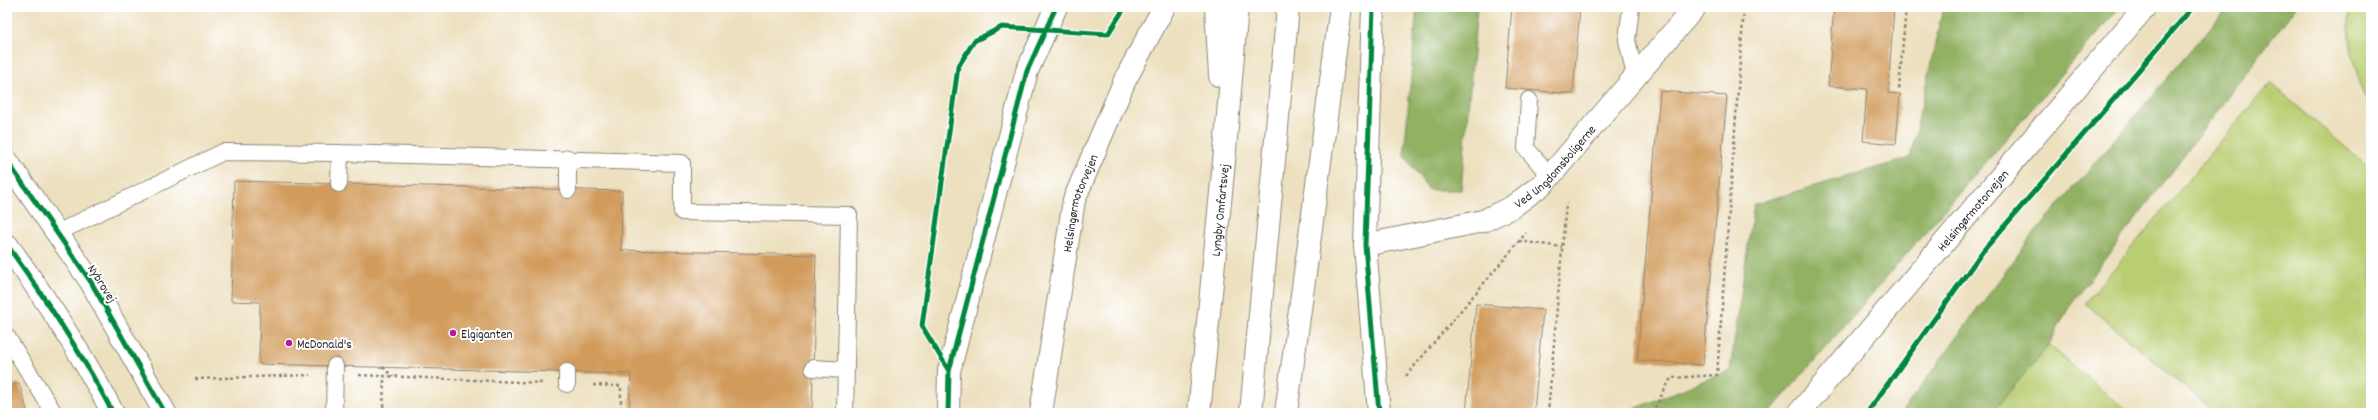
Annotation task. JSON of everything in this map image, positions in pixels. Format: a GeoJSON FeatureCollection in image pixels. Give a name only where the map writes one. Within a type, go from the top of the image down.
{"type":"FeatureCollection","features":[{"type":"Feature","properties":{"kind":"main road"},"geometry":{"type":"LineString","coordinates":[[948,413],[949,371],[1027,71],[1056,7]]}},
{"type":"Feature","properties":{"kind":"main road","name":"Helsingørmotorvejen"},"geometry":{"type":"LineString","coordinates":[[1040,410],[1074,200],[1125,80],[1164,7]]}},
{"type":"Feature","properties":{"kind":"main road"},"geometry":{"type":"LineString","coordinates":[[1216,7],[1224,162]]}},
{"type":"Feature","properties":{"kind":"main road","name":"Lyngby Omfartsvej"},"geometry":{"type":"LineString","coordinates":[[1199,413],[1224,162],[1237,7]]}},
{"type":"Feature","properties":{"kind":"main road"},"geometry":{"type":"LineString","coordinates":[[1251,413],[1288,7]]}},
{"type":"Feature","properties":{"kind":"main road"},"geometry":{"type":"LineString","coordinates":[[1286,413],[1341,7]]}},
{"type":"Feature","properties":{"kind":"main road"},"geometry":{"type":"LineString","coordinates":[[1373,7],[1365,245],[1378,405]]}},
{"type":"Feature","properties":{"kind":"main road","name":"Ved Ungdomsboligerne"},"geometry":{"type":"LineString","coordinates":[[1365,245],[1483,221],[1512,207],[1544,183],[1695,7]]}},
{"type":"Feature","properties":{"kind":"main road","name":"Helsingørmotorvejen"},"geometry":{"type":"LineString","coordinates":[[1798,413],[2145,7]]}},
{"type":"Feature","properties":{"kind":"main road","name":"Nybrovej"},"geometry":{"type":"LineString","coordinates":[[9,168],[91,282],[165,413]]}},
{"type":"Feature","properties":{"kind":"main road"},"geometry":{"type":"LineString","coordinates":[[7,245],[41,292],[82,356],[113,413]]}},
{"type":"Feature","properties":{"kind":"lane"},"geometry":{"type":"LineString","coordinates":[[1631,7],[1627,40],[1635,76]]}},
{"type":"Feature","properties":{"kind":"lane"},"geometry":{"type":"LineString","coordinates":[[1529,100],[1526,148],[1550,176]]}},
{"type":"Feature","properties":{"kind":"lane"},"geometry":{"type":"LineString","coordinates":[[57,233],[223,152],[568,158],[682,163],[682,212],[849,215],[845,413]]}},
{"type":"Feature","properties":{"kind":"lane"},"geometry":{"type":"LineString","coordinates":[[339,184],[340,153]]}},
{"type":"Feature","properties":{"kind":"lane"},"geometry":{"type":"LineString","coordinates":[[568,158],[568,190]]}},
{"type":"Feature","properties":{"kind":"lane"},"geometry":{"type":"LineString","coordinates":[[7,337],[54,413]]}},
{"type":"Feature","properties":{"kind":"lane"},"geometry":{"type":"LineString","coordinates":[[813,368],[846,370]]}},
{"type":"Feature","properties":{"kind":"lane"},"geometry":{"type":"LineString","coordinates":[[334,413],[335,370]]}},
{"type":"Feature","properties":{"kind":"path"},"geometry":{"type":"LineString","coordinates":[[1652,413],[1671,378],[1717,375],[1744,7]]}},
{"type":"Feature","properties":{"kind":"path"},"geometry":{"type":"LineString","coordinates":[[1899,89],[1906,7]]}},
{"type":"Feature","properties":{"kind":"path"},"geometry":{"type":"LineString","coordinates":[[1548,413],[1566,196]]}},
{"type":"Feature","properties":{"kind":"path"},"geometry":{"type":"LineString","coordinates":[[1378,405],[1405,377],[1529,229]]}},
{"type":"Feature","properties":{"kind":"path"},"geometry":{"type":"LineString","coordinates":[[1519,242],[1562,247]]}},
{"type":"Feature","properties":{"kind":"path"},"geometry":{"type":"LineString","coordinates":[[383,367],[393,377]]}},
{"type":"Feature","properties":{"kind":"path"},"geometry":{"type":"LineString","coordinates":[[195,379],[335,370],[384,377],[567,378],[621,386],[621,413]]}},
{"type":"Feature","properties":{"kind":"path"},"geometry":{"type":"LineString","coordinates":[[383,413],[384,377]]}},
{"type":"Feature","properties":{"kind":"green space"},"geometry":{"type":"Polygon","coordinates":[[[1417,7],[1477,7],[1461,190],[1429,190],[1404,155],[1417,7]]]}},
{"type":"Feature","properties":{"kind":"green space"},"geometry":{"type":"Polygon","coordinates":[[[1943,7],[2120,7],[1769,413],[1624,413],[1730,370],[1754,204],[1910,158],[1943,7]]]}},
{"type":"Feature","properties":{"kind":"green space"},"geometry":{"type":"Polygon","coordinates":[[[2228,7],[2296,7],[2070,305],[2049,345],[1991,413],[1901,413],[2028,241],[2228,7]]]}},
{"type":"Feature","properties":{"kind":"green space"},"geometry":{"type":"Polygon","coordinates":[[[2350,7],[2371,7],[2371,109],[2353,60],[2349,33],[2350,7]]]}},
{"type":"Feature","properties":{"kind":"green space"},"geometry":{"type":"Polygon","coordinates":[[[2270,83],[2371,169],[2371,413],[2215,413],[2085,303],[2270,83]]]}},
{"type":"Feature","properties":{"kind":"green space"},"geometry":{"type":"Polygon","coordinates":[[[2049,345],[2129,413],[1991,413],[2049,345]]]}},
{"type":"Feature","properties":{"kind":"building"},"geometry":{"type":"Polygon","coordinates":[[[1512,7],[1580,7],[1573,94],[1505,88],[1512,7]]]}},
{"type":"Feature","properties":{"kind":"building"},"geometry":{"type":"Polygon","coordinates":[[[1834,7],[1894,7],[1888,93],[1900,94],[1896,144],[1863,141],[1867,89],[1828,86],[1834,7]]]}},
{"type":"Feature","properties":{"kind":"building"},"geometry":{"type":"Polygon","coordinates":[[[1660,91],[1727,96],[1703,365],[1637,360],[1660,91]]]}},
{"type":"Feature","properties":{"kind":"building"},"geometry":{"type":"Polygon","coordinates":[[[234,181],[622,191],[621,250],[816,255],[812,413],[629,413],[631,374],[259,364],[260,302],[231,301],[234,181]]]}},
{"type":"Feature","properties":{"kind":"building"},"geometry":{"type":"Polygon","coordinates":[[[1476,304],[1543,310],[1534,413],[1466,413],[1476,304]]]}},
{"type":"Feature","properties":{"kind":"building"},"geometry":{"type":"Polygon","coordinates":[[[19,383],[28,413],[7,413],[7,387],[19,383]]]}},
{"type":"Feature","properties":{"kind":"cycle path"},"geometry":{"type":"LineString","coordinates":[[948,413],[949,371],[1027,71],[1056,7]]}},
{"type":"Feature","properties":{"kind":"cycle path"},"geometry":{"type":"LineString","coordinates":[[949,371],[922,326],[958,67],[974,41],[1002,27],[1108,34],[1125,7]]}},
{"type":"Feature","properties":{"kind":"cycle path"},"geometry":{"type":"LineString","coordinates":[[1373,7],[1365,245],[1379,413]]}},
{"type":"Feature","properties":{"kind":"cycle path"},"geometry":{"type":"LineString","coordinates":[[1867,413],[1983,251],[2193,7]]}},
{"type":"Feature","properties":{"kind":"cycle path"},"geometry":{"type":"LineString","coordinates":[[7,161],[91,282],[165,413]]}},
{"type":"Feature","properties":{"kind":"cycle path"},"geometry":{"type":"LineString","coordinates":[[7,245],[63,327],[89,369],[113,413]]}},
{"type":"Feature","properties":{"kind":"place","name":"Elgiganten"},"geometry":{"type":"Point","coordinates":[453,333]}},
{"type":"Feature","properties":{"kind":"place","name":"McDonald's"},"geometry":{"type":"Point","coordinates":[289,343]}}]}
